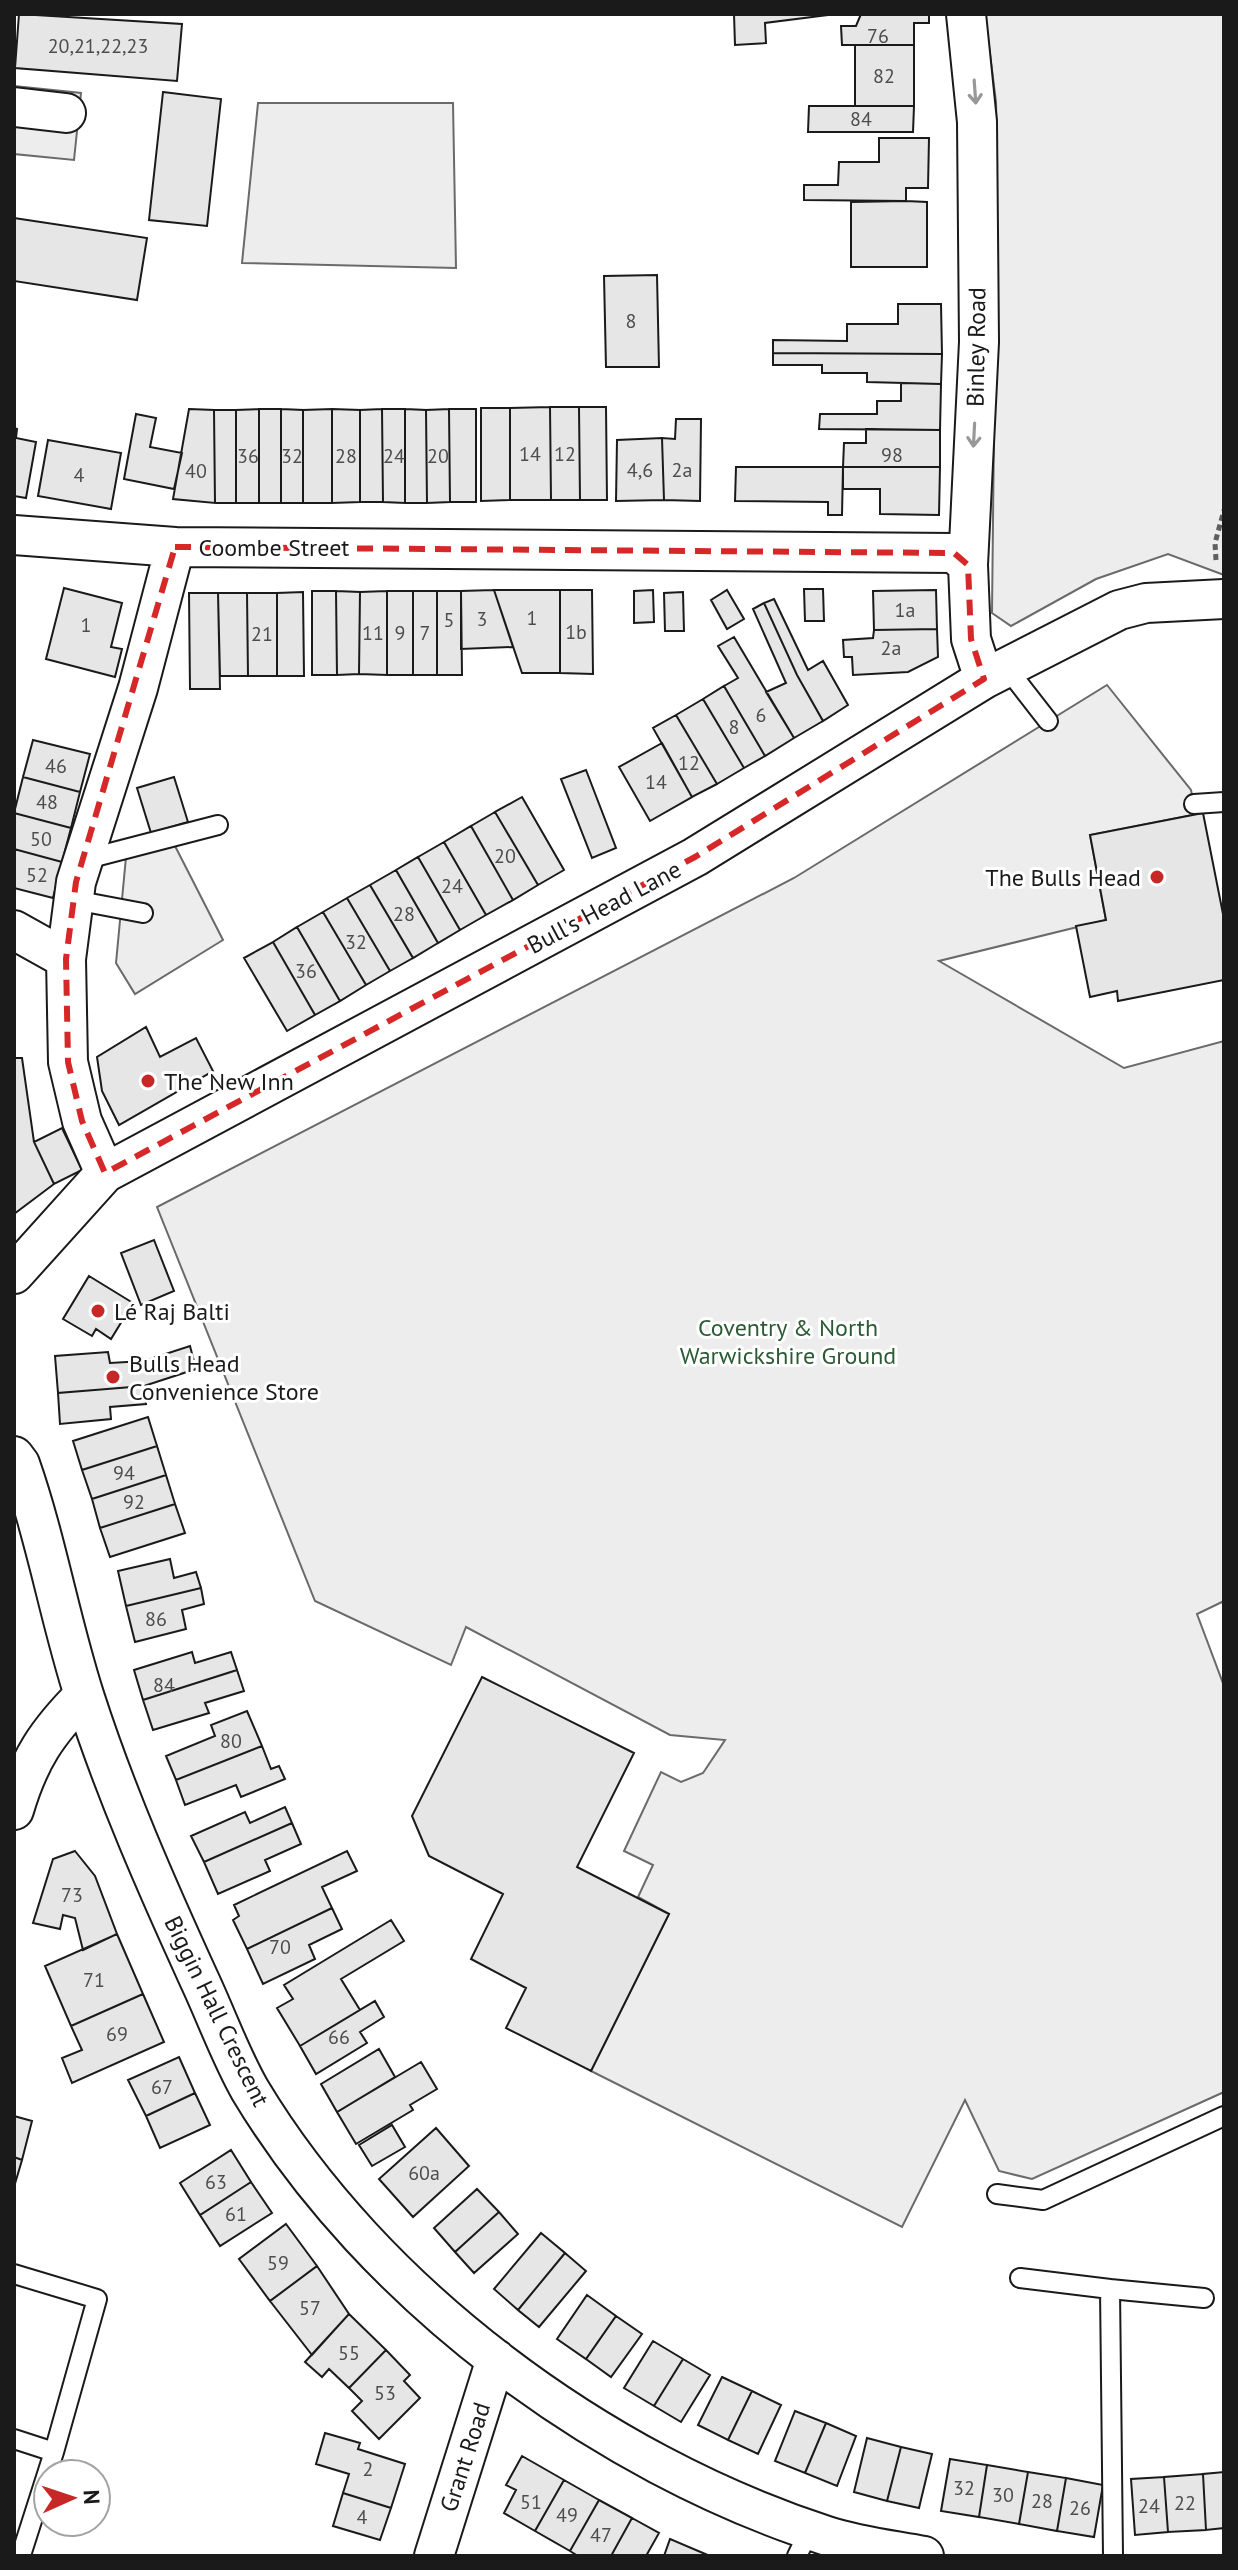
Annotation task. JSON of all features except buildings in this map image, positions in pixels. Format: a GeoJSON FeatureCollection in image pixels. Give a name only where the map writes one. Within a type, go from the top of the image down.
{"type":"FeatureCollection","features":[{"type":"Feature","properties":{"kind":"street","name":"Binley Road"},"geometry":{"type":"LineString","coordinates":[[966,14],[977,122],[979,342],[968,565],[971,639],[995,673]]}},
{"type":"Feature","properties":{"kind":"street"},"geometry":{"type":"LineString","coordinates":[[14,107],[66,113]]}},
{"type":"Feature","properties":{"kind":"street"},"geometry":{"type":"LineString","coordinates":[[14,535],[175,547]]}},
{"type":"Feature","properties":{"kind":"street","name":"Coombe Street"},"geometry":{"type":"LineString","coordinates":[[105,1173],[82,1121],[68,1062],[66,959],[83,860],[138,688],[175,547],[954,553],[968,565]]}},
{"type":"Feature","properties":{"kind":"street","name":"Bull's Head Lane"},"geometry":{"type":"LineString","coordinates":[[14,1274],[105,1173],[695,857],[995,673],[1119,610],[1146,603],[1224,599]]}},
{"type":"Feature","properties":{"kind":"street"},"geometry":{"type":"LineString","coordinates":[[14,930],[66,959]]}},
{"type":"Feature","properties":{"kind":"street","name":"Biggin Hall Crescent"},"geometry":{"type":"LineString","coordinates":[[14,1456],[20,1464],[41,1523],[84,1695],[144,1859],[249,2088],[324,2197],[416,2290],[496,2359],[615,2442],[726,2497],[804,2542],[829,2537],[924,2556]]}},
{"type":"Feature","properties":{"kind":"street"},"geometry":{"type":"LineString","coordinates":[[14,1810],[21,1786],[49,1730],[84,1695]]}},
{"type":"Feature","properties":{"kind":"street","name":"Grant Road"},"geometry":{"type":"LineString","coordinates":[[434,2556],[496,2359]]}},
{"type":"Feature","properties":{"kind":"lane"},"geometry":{"type":"LineString","coordinates":[[995,673],[1048,721]]}},
{"type":"Feature","properties":{"kind":"lane"},"geometry":{"type":"LineString","coordinates":[[1194,804],[1224,802]]}},
{"type":"Feature","properties":{"kind":"lane"},"geometry":{"type":"LineString","coordinates":[[83,860],[218,825]]}},
{"type":"Feature","properties":{"kind":"lane"},"geometry":{"type":"LineString","coordinates":[[74,900],[143,913]]}},
{"type":"Feature","properties":{"kind":"lane"},"geometry":{"type":"LineString","coordinates":[[997,2194],[1043,2200],[1224,2116]]}},
{"type":"Feature","properties":{"kind":"lane"},"geometry":{"type":"LineString","coordinates":[[14,2274],[97,2299],[22,2552]]}},
{"type":"Feature","properties":{"kind":"lane"},"geometry":{"type":"LineString","coordinates":[[1020,2278],[1204,2298]]}},
{"type":"Feature","properties":{"kind":"lane"},"geometry":{"type":"LineString","coordinates":[[1110,2289],[1113,2556]]}},
{"type":"Feature","properties":{"kind":"lane"},"geometry":{"type":"LineString","coordinates":[[14,2439],[54,2452]]}},
{"type":"Feature","properties":{"kind":"highlighted area"},"geometry":{"type":"Polygon","coordinates":[[[175,547],[954,553],[968,565],[971,639],[984,679],[695,857],[105,1173],[82,1121],[68,1062],[66,959],[76,882],[175,547]]]}},
{"type":"Feature","properties":{"kind":"shaded area"},"geometry":{"type":"Polygon","coordinates":[[[985,14],[1224,14],[1224,575],[1168,554],[1096,579],[1011,626],[992,613],[997,151],[996,102],[985,14]]]}},
{"type":"Feature","properties":{"kind":"shaded area"},"geometry":{"type":"Polygon","coordinates":[[[14,86],[81,93],[74,160],[14,154],[14,86]]]}},
{"type":"Feature","properties":{"kind":"shaded area"},"geometry":{"type":"Polygon","coordinates":[[[258,103],[453,103],[456,268],[242,263],[258,103]]]}},
{"type":"Feature","properties":{"kind":"shaded area","name":"Coventry & North Warwickshire Ground"},"geometry":{"type":"Polygon","coordinates":[[[1107,685],[1191,790],[1194,804],[1203,813],[1090,835],[1106,920],[939,961],[1124,1068],[1224,1041],[1224,1601],[1197,1614],[1224,1686],[1224,2092],[1032,2179],[999,2171],[965,2100],[902,2227],[591,2071],[669,1914],[638,1897],[653,1865],[624,1851],[661,1772],[681,1782],[703,1773],[725,1740],[670,1735],[466,1627],[451,1665],[315,1601],[157,1207],[794,878],[1107,685]]]}},
{"type":"Feature","properties":{"kind":"shaded area"},"geometry":{"type":"Polygon","coordinates":[[[174,844],[223,940],[135,994],[116,963],[126,857],[174,844]]]}},
{"type":"Feature","properties":{"kind":"place","name":"The Bulls Head"},"geometry":{"type":"Point","coordinates":[1157,877]}},
{"type":"Feature","properties":{"kind":"place","name":"The New Inn"},"geometry":{"type":"Point","coordinates":[148,1081]}},
{"type":"Feature","properties":{"kind":"place","name":"Lé Raj Balti"},"geometry":{"type":"Point","coordinates":[98,1311]}},
{"type":"Feature","properties":{"kind":"place","name":"Bulls Head Convenience Store"},"geometry":{"type":"Point","coordinates":[113,1377]}}]}
